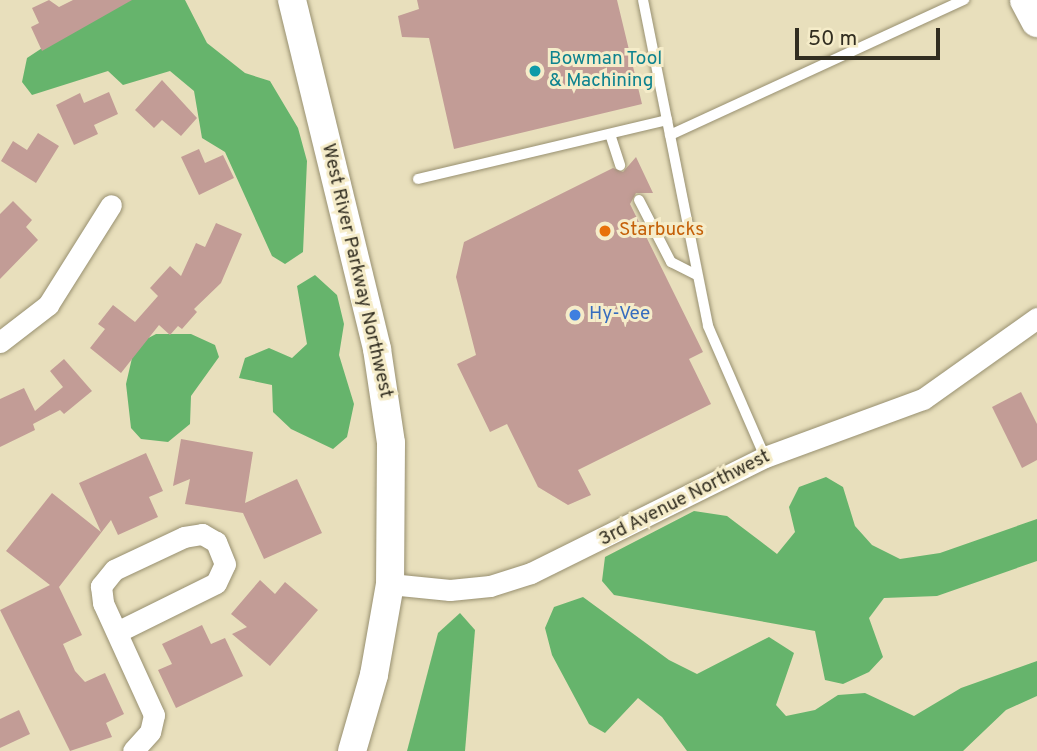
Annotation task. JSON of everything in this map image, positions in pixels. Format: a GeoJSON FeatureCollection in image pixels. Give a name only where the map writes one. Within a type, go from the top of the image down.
{"type":"FeatureCollection","features":[{"type":"Feature","properties":{"kind":"main road","name":"West River Parkway Northwest"},"geometry":{"type":"LineString","coordinates":[[292,0],[385,391],[391,443],[390,584],[374,676],[352,751]]}},
{"type":"Feature","properties":{"kind":"main road"},"geometry":{"type":"LineString","coordinates":[[1026,0],[1037,21]]}},
{"type":"Feature","properties":{"kind":"street"},"geometry":{"type":"LineString","coordinates":[[0,342],[48,305],[111,205]]}},
{"type":"Feature","properties":{"kind":"street","name":"3rd Avenue Northwest"},"geometry":{"type":"LineString","coordinates":[[390,584],[450,590],[490,586],[531,573],[765,457],[923,399],[1037,318]]}},
{"type":"Feature","properties":{"kind":"street"},"geometry":{"type":"LineString","coordinates":[[117,632],[216,583],[225,565],[216,542],[202,534],[184,537],[108,574],[100,592],[117,632],[154,715],[150,732],[134,751]]}},
{"type":"Feature","properties":{"kind":"lane"},"geometry":{"type":"LineString","coordinates":[[643,0],[708,326],[765,457]]}},
{"type":"Feature","properties":{"kind":"lane"},"geometry":{"type":"LineString","coordinates":[[670,135],[964,0]]}},
{"type":"Feature","properties":{"kind":"lane"},"geometry":{"type":"LineString","coordinates":[[418,179],[667,120]]}},
{"type":"Feature","properties":{"kind":"lane"},"geometry":{"type":"LineString","coordinates":[[610,134],[620,165]]}},
{"type":"Feature","properties":{"kind":"lane"},"geometry":{"type":"LineString","coordinates":[[639,200],[671,262],[697,275]]}},
{"type":"Feature","properties":{"kind":"green space"},"geometry":{"type":"Polygon","coordinates":[[[115,0],[185,0],[207,43],[245,73],[270,81],[298,128],[307,161],[303,252],[285,264],[272,256],[225,152],[202,138],[194,91],[170,71],[123,85],[108,71],[32,95],[22,82],[27,58],[115,0]]]}},
{"type":"Feature","properties":{"kind":"green space"},"geometry":{"type":"Polygon","coordinates":[[[315,275],[337,295],[344,324],[339,355],[354,404],[347,437],[333,449],[291,429],[273,412],[272,385],[239,378],[245,358],[269,348],[292,358],[307,344],[297,286],[315,275]]]}},
{"type":"Feature","properties":{"kind":"green space"},"geometry":{"type":"Polygon","coordinates":[[[156,334],[191,334],[215,345],[219,357],[191,396],[190,424],[168,442],[141,439],[131,428],[126,384],[135,345],[156,334]]]}},
{"type":"Feature","properties":{"kind":"green space"},"geometry":{"type":"Polygon","coordinates":[[[826,477],[843,487],[855,526],[872,545],[900,559],[940,553],[1037,519],[1037,561],[937,596],[884,598],[869,618],[883,657],[869,672],[843,684],[825,680],[815,631],[614,595],[602,581],[605,557],[694,511],[727,516],[777,554],[795,532],[789,507],[799,487],[826,477]]]}},
{"type":"Feature","properties":{"kind":"green space"},"geometry":{"type":"Polygon","coordinates":[[[583,597],[669,660],[697,674],[769,637],[794,653],[776,705],[786,716],[815,710],[838,695],[865,693],[914,716],[961,688],[1037,661],[1037,696],[1006,710],[963,751],[687,751],[662,717],[638,698],[605,733],[589,724],[552,655],[545,628],[554,607],[583,597]]]}},
{"type":"Feature","properties":{"kind":"green space"},"geometry":{"type":"Polygon","coordinates":[[[460,613],[475,630],[465,751],[407,751],[438,633],[460,613]]]}},
{"type":"Feature","properties":{"kind":"building"},"geometry":{"type":"Polygon","coordinates":[[[49,0],[59,7],[73,0],[132,0],[42,51],[31,27],[39,23],[32,8],[49,0]]]}},
{"type":"Feature","properties":{"kind":"building","name":"Bowman Tool & Machining"},"geometry":{"type":"Polygon","coordinates":[[[417,0],[617,0],[642,104],[454,149],[429,38],[402,37],[398,16],[419,9],[417,0]]]}},
{"type":"Feature","properties":{"kind":"building"},"geometry":{"type":"Polygon","coordinates":[[[162,80],[197,118],[181,136],[162,120],[154,128],[135,110],[162,80]]]}},
{"type":"Feature","properties":{"kind":"building"},"geometry":{"type":"Polygon","coordinates":[[[109,92],[118,114],[94,125],[98,134],[74,145],[56,105],[80,93],[84,103],[109,92]]]}},
{"type":"Feature","properties":{"kind":"building"},"geometry":{"type":"Polygon","coordinates":[[[38,133],[59,146],[36,183],[1,161],[13,141],[27,150],[38,133]]]}},
{"type":"Feature","properties":{"kind":"building"},"geometry":{"type":"Polygon","coordinates":[[[199,149],[205,163],[223,155],[234,178],[199,195],[181,157],[199,149]]]}},
{"type":"Feature","properties":{"kind":"building","name":"Hy-Vee"},"geometry":{"type":"Polygon","coordinates":[[[636,157],[653,193],[636,193],[630,204],[703,352],[689,359],[711,404],[578,470],[591,495],[568,505],[538,487],[507,424],[490,432],[457,364],[476,355],[456,277],[464,242],[613,168],[623,172],[636,157]]]}},
{"type":"Feature","properties":{"kind":"building"},"geometry":{"type":"Polygon","coordinates":[[[13,201],[32,220],[26,227],[38,240],[0,279],[0,214],[13,201]]]}},
{"type":"Feature","properties":{"kind":"building"},"geometry":{"type":"Polygon","coordinates":[[[216,223],[242,234],[221,283],[194,309],[197,312],[182,329],[178,326],[170,335],[159,325],[121,373],[90,348],[105,329],[98,324],[113,305],[135,322],[158,296],[150,288],[170,266],[181,276],[196,243],[205,247],[216,223]]]}},
{"type":"Feature","properties":{"kind":"building"},"geometry":{"type":"Polygon","coordinates":[[[64,359],[92,391],[64,414],[60,410],[33,424],[35,430],[0,447],[0,399],[24,388],[35,411],[63,387],[50,371],[64,359]]]}},
{"type":"Feature","properties":{"kind":"building"},"geometry":{"type":"Polygon","coordinates":[[[1021,392],[1037,424],[1037,460],[1022,468],[992,407],[1021,392]]]}},
{"type":"Feature","properties":{"kind":"building"},"geometry":{"type":"Polygon","coordinates":[[[181,439],[253,452],[245,503],[297,479],[322,533],[264,559],[243,513],[185,504],[190,479],[173,486],[181,439]]]}},
{"type":"Feature","properties":{"kind":"building"},"geometry":{"type":"Polygon","coordinates":[[[146,453],[163,491],[149,497],[158,517],[118,535],[111,520],[59,587],[82,635],[63,644],[75,671],[85,682],[105,673],[124,714],[106,723],[112,737],[70,751],[0,610],[50,585],[6,551],[52,493],[101,532],[79,483],[146,453]]]}},
{"type":"Feature","properties":{"kind":"building"},"geometry":{"type":"Polygon","coordinates":[[[260,580],[275,594],[285,582],[318,610],[270,666],[232,634],[247,627],[231,614],[260,580]]]}},
{"type":"Feature","properties":{"kind":"building"},"geometry":{"type":"Polygon","coordinates":[[[202,625],[211,644],[225,638],[243,676],[176,708],[158,670],[172,664],[162,644],[202,625]]]}},
{"type":"Feature","properties":{"kind":"building"},"geometry":{"type":"Polygon","coordinates":[[[19,710],[30,734],[0,748],[0,719],[19,710]]]}},
{"type":"Feature","properties":{"kind":"place","name":"Bowman Tool & Machining"},"geometry":{"type":"Point","coordinates":[535,71]}},
{"type":"Feature","properties":{"kind":"place","name":"Starbucks"},"geometry":{"type":"Point","coordinates":[605,231]}},
{"type":"Feature","properties":{"kind":"place","name":"Hy-Vee"},"geometry":{"type":"Point","coordinates":[575,315]}}]}
